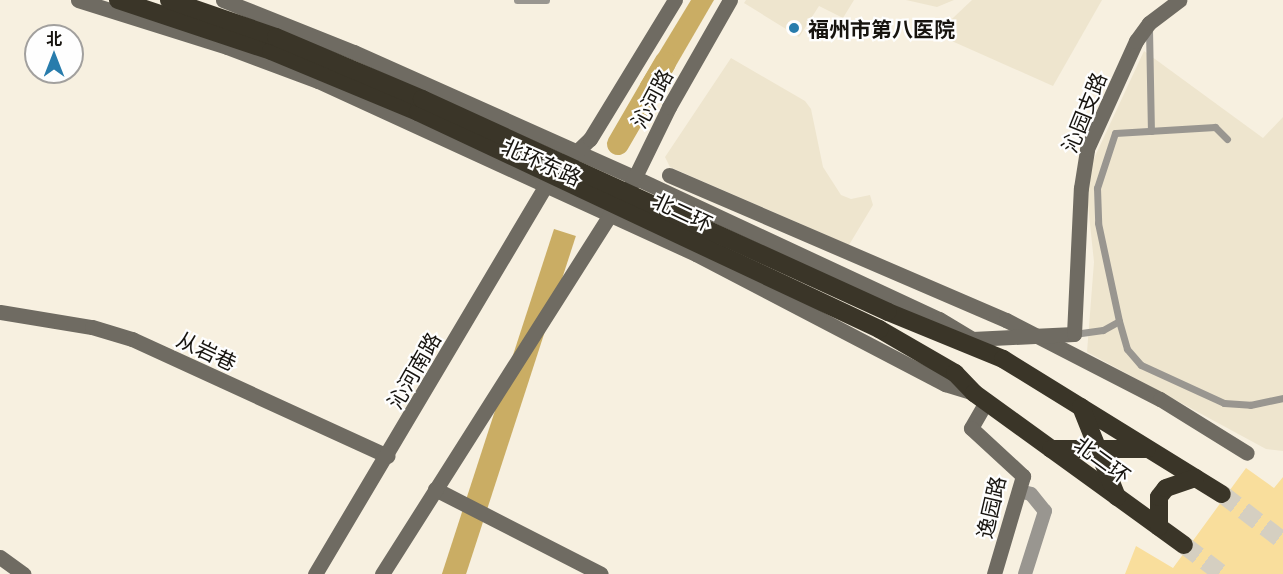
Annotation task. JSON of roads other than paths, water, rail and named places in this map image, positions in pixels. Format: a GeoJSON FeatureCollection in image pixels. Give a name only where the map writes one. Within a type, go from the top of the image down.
{"type":"FeatureCollection","features":[{"type":"Feature","properties":{"kind":"highway","name":"北二环"},"geometry":{"type":"LineString","coordinates":[[118,0],[271,51],[407,108],[879,329],[955,373],[980,397],[1184,545]]}},
{"type":"Feature","properties":{"kind":"highway","name":"北二环"},"geometry":{"type":"LineString","coordinates":[[169,0],[276,38],[422,99],[888,312],[1003,359],[1222,494]]}},
{"type":"Feature","properties":{"kind":"highway"},"geometry":{"type":"LineString","coordinates":[[1081,407],[1117,498]]}},
{"type":"Feature","properties":{"kind":"highway"},"geometry":{"type":"LineString","coordinates":[[1051,449],[1149,449]]}},
{"type":"Feature","properties":{"kind":"highway"},"geometry":{"type":"LineString","coordinates":[[1159,527],[1156,510],[1166,488],[1195,478]]}},
{"type":"Feature","properties":{"kind":"main road","name":"北环东路"},"geometry":{"type":"LineString","coordinates":[[78,0],[227,47],[318,81],[696,254],[945,384],[980,397]]}},
{"type":"Feature","properties":{"kind":"main road"},"geometry":{"type":"LineString","coordinates":[[223,0],[354,52],[636,178],[939,319],[1003,359]]}},
{"type":"Feature","properties":{"kind":"main road","name":"沁河路"},"geometry":{"type":"LineString","coordinates":[[545,186],[590,139],[675,0]]}},
{"type":"Feature","properties":{"kind":"main road","name":"沁河路"},"geometry":{"type":"LineString","coordinates":[[610,215],[636,178],[669,107],[730,0]]}},
{"type":"Feature","properties":{"kind":"main road","name":"沁园支路"},"geometry":{"type":"LineString","coordinates":[[1074,334],[1081,188],[1087,149],[1136,41],[1149,23],[1170,2]]}},
{"type":"Feature","properties":{"kind":"main road"},"geometry":{"type":"LineString","coordinates":[[669,175],[1038,336],[1160,399],[1247,453]]}},
{"type":"Feature","properties":{"kind":"main road","name":"沁河南路"},"geometry":{"type":"LineString","coordinates":[[315,574],[545,186]]}},
{"type":"Feature","properties":{"kind":"main road"},"geometry":{"type":"LineString","coordinates":[[382,574],[610,215]]}},
{"type":"Feature","properties":{"kind":"main road"},"geometry":{"type":"LineString","coordinates":[[778,244],[787,226]]}},
{"type":"Feature","properties":{"kind":"main road"},"geometry":{"type":"LineString","coordinates":[[939,319],[951,298]]}},
{"type":"Feature","properties":{"kind":"main road","name":"从岩巷"},"geometry":{"type":"LineString","coordinates":[[0,312],[92,327],[132,339],[387,456]]}},
{"type":"Feature","properties":{"kind":"main road"},"geometry":{"type":"LineString","coordinates":[[972,339],[1074,334]]}},
{"type":"Feature","properties":{"kind":"main road","name":"逸园路"},"geometry":{"type":"LineString","coordinates":[[980,397],[971,428],[1023,476],[997,573]]}},
{"type":"Feature","properties":{"kind":"main road"},"geometry":{"type":"LineString","coordinates":[[435,489],[602,574]]}},
{"type":"Feature","properties":{"kind":"main road"},"geometry":{"type":"LineString","coordinates":[[0,557],[22,574]]}},
{"type":"Feature","properties":{"kind":"street"},"geometry":{"type":"LineString","coordinates":[[1019,491],[1031,494],[1046,511],[1025,574]]}},
{"type":"Feature","properties":{"kind":"lane"},"geometry":{"type":"LineString","coordinates":[[517,0],[546,0]]}},
{"type":"Feature","properties":{"kind":"lane"},"geometry":{"type":"LineString","coordinates":[[1149,23],[1151,131]]}},
{"type":"Feature","properties":{"kind":"lane"},"geometry":{"type":"LineString","coordinates":[[1227,139],[1215,127],[1115,133],[1097,188],[1098,223],[1119,321],[1127,350],[1141,365],[1224,404],[1250,405],[1283,398]]}},
{"type":"Feature","properties":{"kind":"lane"},"geometry":{"type":"LineString","coordinates":[[1074,334],[1103,330],[1119,321]]}},
{"type":"Feature","properties":{"kind":"waterway"},"geometry":{"type":"LineString","coordinates":[[618,144],[665,63]]}},
{"type":"Feature","properties":{"kind":"tunnel"},"geometry":{"type":"LineString","coordinates":[[1222,494],[1283,541]]}},
{"type":"Feature","properties":{"kind":"tunnel"},"geometry":{"type":"LineString","coordinates":[[1184,545],[1222,574]]}},
{"type":"Feature","properties":{"kind":"place","name":"福州市第八医院"},"geometry":{"type":"Point","coordinates":[794,28]}}]}
